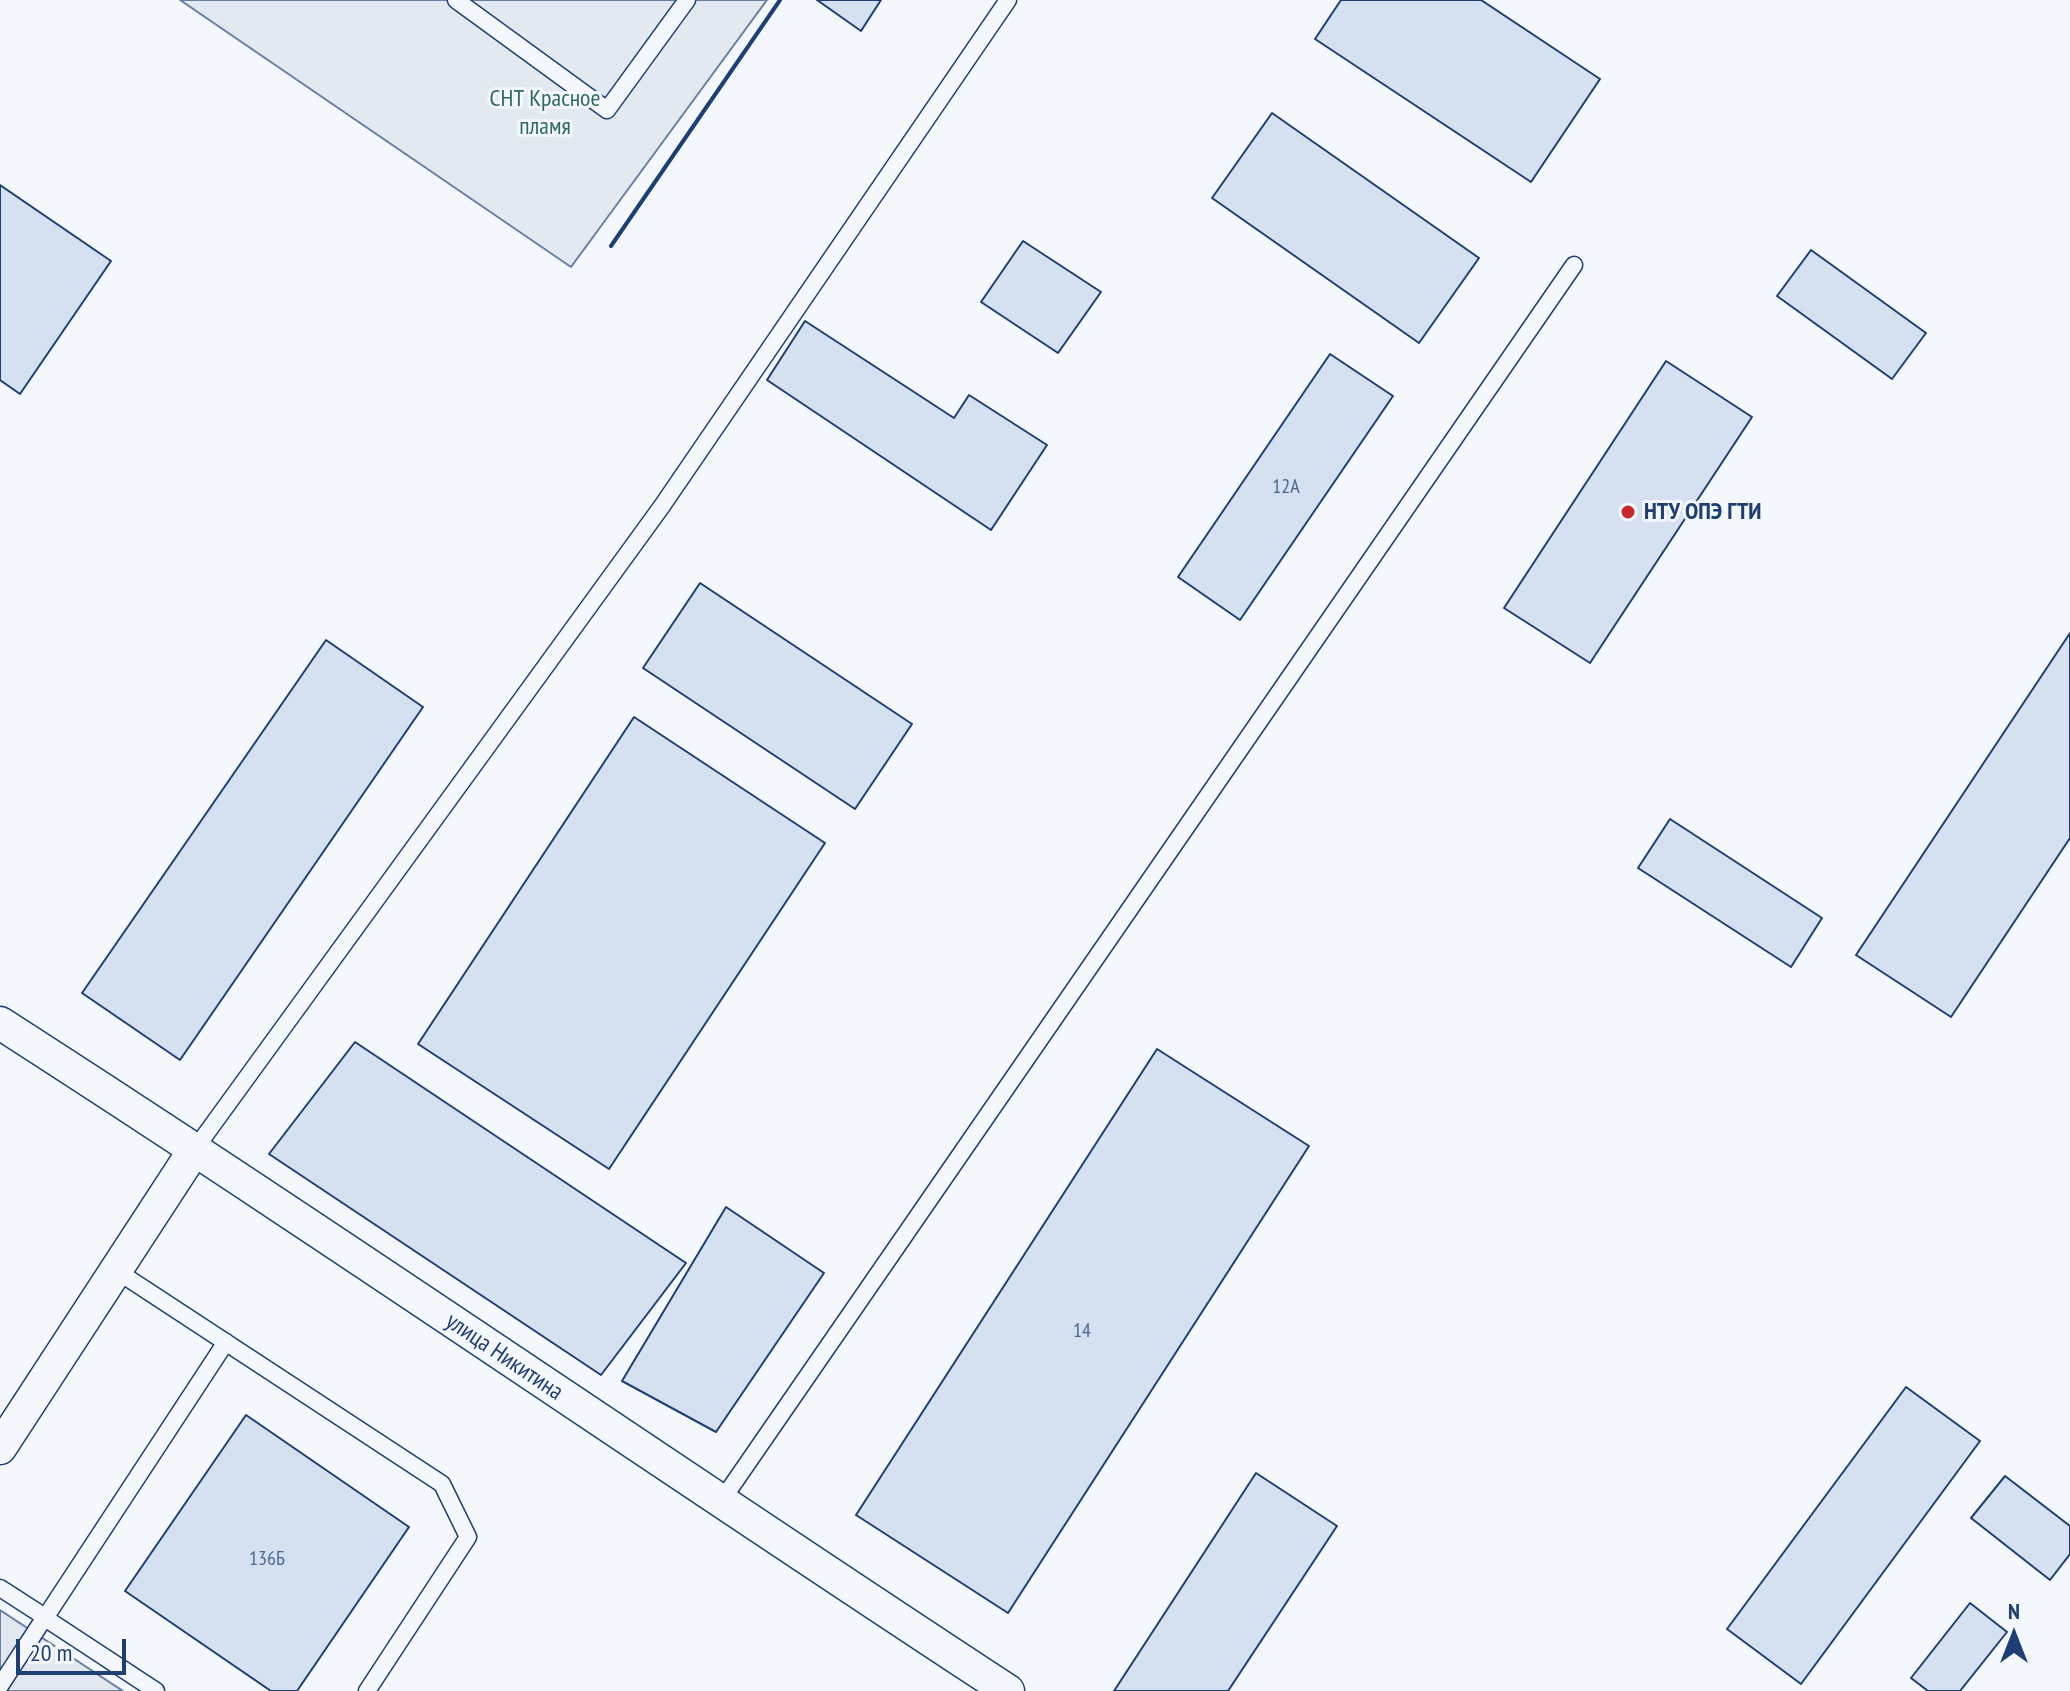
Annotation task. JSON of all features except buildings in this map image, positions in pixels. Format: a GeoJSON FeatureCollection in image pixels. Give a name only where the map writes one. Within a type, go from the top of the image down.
{"type":"FeatureCollection","features":[{"type":"Feature","properties":{"kind":"street","name":"улица Никитина"},"geometry":{"type":"LineString","coordinates":[[0,1023],[195,1149],[720,1503],[1008,1691]]}},
{"type":"Feature","properties":{"kind":"street"},"geometry":{"type":"LineString","coordinates":[[0,1448],[195,1149]]}},
{"type":"Feature","properties":{"kind":"lane"},"geometry":{"type":"LineString","coordinates":[[456,0],[607,110],[687,0]]}},
{"type":"Feature","properties":{"kind":"lane"},"geometry":{"type":"LineString","coordinates":[[195,1149],[662,506],[1008,0]]}},
{"type":"Feature","properties":{"kind":"lane"},"geometry":{"type":"LineString","coordinates":[[720,1503],[1574,265]]}},
{"type":"Feature","properties":{"kind":"lane"},"geometry":{"type":"LineString","coordinates":[[117,1271],[442,1484],[468,1537],[367,1691]]}},
{"type":"Feature","properties":{"kind":"lane"},"geometry":{"type":"LineString","coordinates":[[0,1686],[226,1342]]}},
{"type":"Feature","properties":{"kind":"lane"},"geometry":{"type":"LineString","coordinates":[[0,1588],[156,1691]]}},
{"type":"Feature","properties":{"kind":"green space","name":"СНТ Красное пламя"},"geometry":{"type":"Polygon","coordinates":[[[180,0],[767,0],[571,267],[180,0]]]}},
{"type":"Feature","properties":{"kind":"shaded area"},"geometry":{"type":"Polygon","coordinates":[[[0,1610],[123,1691],[0,1691],[0,1610]]]}},
{"type":"Feature","properties":{"kind":"wall"},"geometry":{"type":"LineString","coordinates":[[611,246],[780,0]]}},
{"type":"Feature","properties":{"kind":"place","name":"НТУ ОПЭ ГТИ"},"geometry":{"type":"Point","coordinates":[1628,512]}}]}
